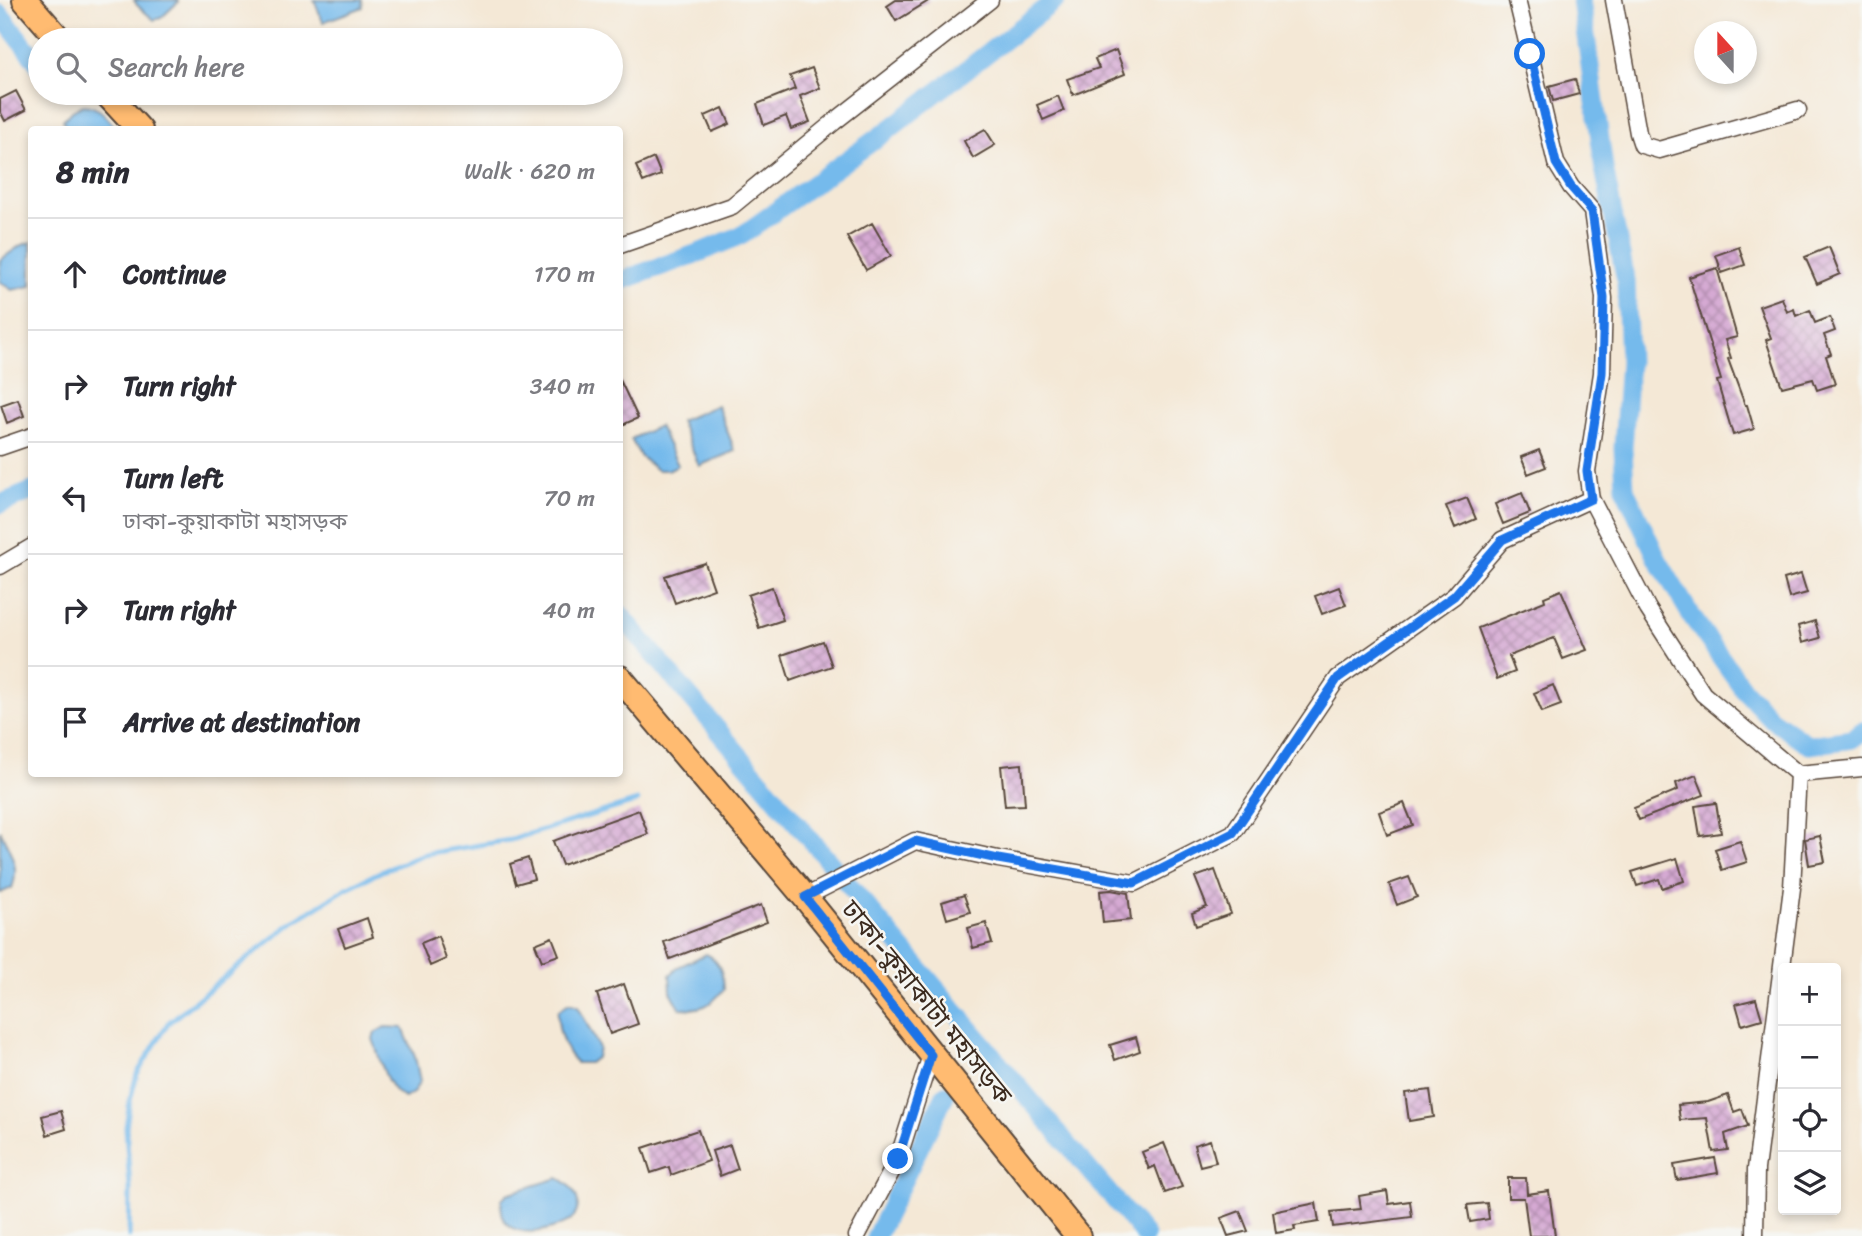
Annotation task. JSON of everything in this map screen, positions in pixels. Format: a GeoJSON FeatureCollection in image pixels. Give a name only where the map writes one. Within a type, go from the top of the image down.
{"type":"FeatureCollection","features":[{"type":"Feature","properties":{"kind":"main road"},"geometry":{"type":"LineString","coordinates":[[25,0],[50,28]]}},
{"type":"Feature","properties":{"kind":"main road"},"geometry":{"type":"LineString","coordinates":[[117,105],[136,126]]}},
{"type":"Feature","properties":{"kind":"main road","name":"ঢাকা-কুয়াকাটা মহাসড়ক"},"geometry":{"type":"LineString","coordinates":[[623,682],[805,897],[1078,1236]]}},
{"type":"Feature","properties":{"kind":"street"},"geometry":{"type":"LineString","coordinates":[[623,244],[732,206],[990,0]]}},
{"type":"Feature","properties":{"kind":"street"},"geometry":{"type":"LineString","coordinates":[[1517,0],[1556,163],[1571,187],[1592,211],[1604,298],[1602,373],[1587,471],[1591,499],[1648,610],[1703,694],[1798,775],[1862,768]]}},
{"type":"Feature","properties":{"kind":"street"},"geometry":{"type":"LineString","coordinates":[[1614,0],[1637,133],[1642,145],[1659,150],[1798,110]]}},
{"type":"Feature","properties":{"kind":"street"},"geometry":{"type":"LineString","coordinates":[[0,447],[28,437]]}},
{"type":"Feature","properties":{"kind":"street"},"geometry":{"type":"LineString","coordinates":[[805,897],[915,841],[1134,883],[1233,833],[1338,678],[1454,596],[1502,540],[1591,499]]}},
{"type":"Feature","properties":{"kind":"street"},"geometry":{"type":"LineString","coordinates":[[0,566],[28,549]]}},
{"type":"Feature","properties":{"kind":"street"},"geometry":{"type":"LineString","coordinates":[[1755,1236],[1756,1169],[1792,888],[1798,775]]}},
{"type":"Feature","properties":{"kind":"street"},"geometry":{"type":"LineString","coordinates":[[857,1236],[898,1159],[931,1055]]}},
{"type":"Feature","properties":{"kind":"water"},"geometry":{"type":"Polygon","coordinates":[[[134,0],[178,2],[161,18],[154,20],[134,0]]]}},
{"type":"Feature","properties":{"kind":"water"},"geometry":{"type":"Polygon","coordinates":[[[314,0],[362,0],[363,7],[323,22],[314,0]]]}},
{"type":"Feature","properties":{"kind":"water"},"geometry":{"type":"Polygon","coordinates":[[[83,105],[89,106],[99,110],[114,126],[66,126],[63,120],[83,105]]]}},
{"type":"Feature","properties":{"kind":"water"},"geometry":{"type":"Polygon","coordinates":[[[28,243],[28,287],[12,290],[0,282],[0,260],[28,243]]]}},
{"type":"Feature","properties":{"kind":"water"},"geometry":{"type":"Polygon","coordinates":[[[717,405],[735,451],[699,466],[680,421],[717,405]]]}},
{"type":"Feature","properties":{"kind":"water"},"geometry":{"type":"Polygon","coordinates":[[[659,426],[678,465],[668,470],[657,470],[640,456],[631,439],[659,426]]]}},
{"type":"Feature","properties":{"kind":"water"},"geometry":{"type":"Polygon","coordinates":[[[0,830],[13,858],[15,872],[12,888],[0,893],[0,830]]]}},
{"type":"Feature","properties":{"kind":"water"},"geometry":{"type":"Polygon","coordinates":[[[706,954],[718,964],[724,989],[705,1006],[680,1008],[671,992],[670,975],[680,966],[706,954]]]}},
{"type":"Feature","properties":{"kind":"water"},"geometry":{"type":"Polygon","coordinates":[[[569,1003],[578,1006],[599,1048],[597,1057],[589,1063],[576,1063],[562,1039],[558,1011],[569,1003]]]}},
{"type":"Feature","properties":{"kind":"water"},"geometry":{"type":"Polygon","coordinates":[[[385,1027],[403,1028],[415,1057],[420,1081],[414,1092],[405,1098],[398,1094],[388,1081],[373,1039],[375,1033],[385,1027]]]}},
{"type":"Feature","properties":{"kind":"water"},"geometry":{"type":"Polygon","coordinates":[[[558,1178],[576,1195],[578,1206],[573,1218],[558,1226],[537,1231],[527,1232],[510,1226],[502,1211],[502,1199],[507,1194],[558,1178]]]}},
{"type":"Feature","properties":{"kind":"building"},"geometry":{"type":"Polygon","coordinates":[[[896,0],[930,0],[896,21],[887,6],[896,0]]]}},
{"type":"Feature","properties":{"kind":"building"},"geometry":{"type":"Polygon","coordinates":[[[1116,50],[1125,74],[1073,95],[1067,79],[1099,68],[1095,59],[1116,50]]]}},
{"type":"Feature","properties":{"kind":"building"},"geometry":{"type":"Polygon","coordinates":[[[812,68],[820,88],[800,96],[810,122],[791,129],[786,116],[764,125],[757,104],[795,89],[790,76],[812,68]]]}},
{"type":"Feature","properties":{"kind":"building"},"geometry":{"type":"Polygon","coordinates":[[[1575,79],[1579,94],[1553,101],[1549,86],[1575,79]]]}},
{"type":"Feature","properties":{"kind":"building"},"geometry":{"type":"Polygon","coordinates":[[[16,91],[26,110],[5,121],[0,111],[0,99],[16,91]]]}},
{"type":"Feature","properties":{"kind":"building"},"geometry":{"type":"Polygon","coordinates":[[[1058,96],[1064,111],[1043,120],[1037,105],[1058,96]]]}},
{"type":"Feature","properties":{"kind":"building"},"geometry":{"type":"Polygon","coordinates":[[[723,108],[730,124],[712,132],[705,116],[723,108]]]}},
{"type":"Feature","properties":{"kind":"building"},"geometry":{"type":"Polygon","coordinates":[[[985,129],[995,145],[973,158],[964,141],[985,129]]]}},
{"type":"Feature","properties":{"kind":"building"},"geometry":{"type":"Polygon","coordinates":[[[654,158],[661,175],[643,182],[636,166],[654,158]]]}},
{"type":"Feature","properties":{"kind":"building"},"geometry":{"type":"Polygon","coordinates":[[[872,223],[891,256],[866,270],[847,237],[872,223]]]}},
{"type":"Feature","properties":{"kind":"building"},"geometry":{"type":"Polygon","coordinates":[[[1739,247],[1745,265],[1722,273],[1716,255],[1739,247]]]}},
{"type":"Feature","properties":{"kind":"building"},"geometry":{"type":"Polygon","coordinates":[[[1829,247],[1840,274],[1817,284],[1805,257],[1829,247]]]}},
{"type":"Feature","properties":{"kind":"building"},"geometry":{"type":"Polygon","coordinates":[[[1717,268],[1737,337],[1725,340],[1731,358],[1728,359],[1754,429],[1733,435],[1717,381],[1721,380],[1689,277],[1717,268]]]}},
{"type":"Feature","properties":{"kind":"building"},"geometry":{"type":"Polygon","coordinates":[[[1782,298],[1787,312],[1794,309],[1796,316],[1810,310],[1815,323],[1830,317],[1835,331],[1824,335],[1831,354],[1826,356],[1835,384],[1817,390],[1813,379],[1782,387],[1766,340],[1771,338],[1759,306],[1782,298]]]}},
{"type":"Feature","properties":{"kind":"building"},"geometry":{"type":"Polygon","coordinates":[[[623,386],[638,418],[623,425],[623,386]]]}},
{"type":"Feature","properties":{"kind":"building"},"geometry":{"type":"Polygon","coordinates":[[[18,399],[24,416],[7,423],[1,405],[18,399]]]}},
{"type":"Feature","properties":{"kind":"building"},"geometry":{"type":"Polygon","coordinates":[[[1539,450],[1546,467],[1528,474],[1521,457],[1539,450]]]}},
{"type":"Feature","properties":{"kind":"building"},"geometry":{"type":"Polygon","coordinates":[[[1522,493],[1530,513],[1503,524],[1495,504],[1522,493]]]}},
{"type":"Feature","properties":{"kind":"building"},"geometry":{"type":"Polygon","coordinates":[[[1467,498],[1476,519],[1455,528],[1446,506],[1467,498]]]}},
{"type":"Feature","properties":{"kind":"building"},"geometry":{"type":"Polygon","coordinates":[[[705,563],[714,589],[675,603],[665,576],[705,563]]]}},
{"type":"Feature","properties":{"kind":"building"},"geometry":{"type":"Polygon","coordinates":[[[1801,574],[1807,593],[1789,598],[1784,579],[1801,574]]]}},
{"type":"Feature","properties":{"kind":"building"},"geometry":{"type":"Polygon","coordinates":[[[772,587],[783,620],[759,628],[748,595],[772,587]]]}},
{"type":"Feature","properties":{"kind":"building"},"geometry":{"type":"Polygon","coordinates":[[[1339,587],[1346,605],[1322,614],[1315,596],[1339,587]]]}},
{"type":"Feature","properties":{"kind":"building"},"geometry":{"type":"Polygon","coordinates":[[[1561,590],[1587,650],[1563,659],[1554,638],[1509,656],[1515,672],[1497,679],[1478,628],[1545,601],[1544,597],[1561,590]]]}},
{"type":"Feature","properties":{"kind":"building"},"geometry":{"type":"Polygon","coordinates":[[[1815,621],[1820,638],[1802,643],[1798,626],[1815,621]]]}},
{"type":"Feature","properties":{"kind":"building"},"geometry":{"type":"Polygon","coordinates":[[[823,641],[832,666],[790,681],[782,655],[823,641]]]}},
{"type":"Feature","properties":{"kind":"building"},"geometry":{"type":"Polygon","coordinates":[[[1553,685],[1561,705],[1542,712],[1534,693],[1553,685]]]}},
{"type":"Feature","properties":{"kind":"building"},"geometry":{"type":"Polygon","coordinates":[[[1022,764],[1025,805],[1005,806],[1001,766],[1022,764]]]}},
{"type":"Feature","properties":{"kind":"building"},"geometry":{"type":"Polygon","coordinates":[[[1696,775],[1704,795],[1639,820],[1634,808],[1678,790],[1676,783],[1696,775]]]}},
{"type":"Feature","properties":{"kind":"building"},"geometry":{"type":"Polygon","coordinates":[[[1404,803],[1413,825],[1387,835],[1379,812],[1404,803]]]}},
{"type":"Feature","properties":{"kind":"building"},"geometry":{"type":"Polygon","coordinates":[[[1716,803],[1721,833],[1700,836],[1695,806],[1716,803]]]}},
{"type":"Feature","properties":{"kind":"building"},"geometry":{"type":"Polygon","coordinates":[[[639,810],[648,834],[562,865],[553,841],[639,810]]]}},
{"type":"Feature","properties":{"kind":"building"},"geometry":{"type":"Polygon","coordinates":[[[1820,836],[1825,862],[1809,865],[1805,839],[1820,836]]]}},
{"type":"Feature","properties":{"kind":"building"},"geometry":{"type":"Polygon","coordinates":[[[1740,841],[1747,862],[1722,870],[1715,849],[1740,841]]]}},
{"type":"Feature","properties":{"kind":"building"},"geometry":{"type":"Polygon","coordinates":[[[528,858],[534,879],[516,884],[510,864],[528,858]]]}},
{"type":"Feature","properties":{"kind":"building"},"geometry":{"type":"Polygon","coordinates":[[[1677,858],[1684,881],[1662,888],[1659,879],[1637,886],[1632,872],[1677,858]]]}},
{"type":"Feature","properties":{"kind":"building"},"geometry":{"type":"Polygon","coordinates":[[[1215,870],[1231,914],[1196,926],[1192,913],[1207,907],[1195,877],[1215,870]]]}},
{"type":"Feature","properties":{"kind":"building"},"geometry":{"type":"Polygon","coordinates":[[[1409,877],[1417,897],[1397,905],[1389,884],[1409,877]]]}},
{"type":"Feature","properties":{"kind":"building"},"geometry":{"type":"Polygon","coordinates":[[[1100,891],[1128,893],[1131,920],[1103,923],[1100,891]]]}},
{"type":"Feature","properties":{"kind":"building"},"geometry":{"type":"Polygon","coordinates":[[[964,895],[970,912],[947,919],[942,902],[964,895]]]}},
{"type":"Feature","properties":{"kind":"building"},"geometry":{"type":"Polygon","coordinates":[[[761,905],[767,922],[670,959],[664,942],[761,905]]]}},
{"type":"Feature","properties":{"kind":"building"},"geometry":{"type":"Polygon","coordinates":[[[367,918],[373,937],[345,947],[338,929],[367,918]]]}},
{"type":"Feature","properties":{"kind":"building"},"geometry":{"type":"Polygon","coordinates":[[[986,923],[992,943],[973,948],[968,928],[986,923]]]}},
{"type":"Feature","properties":{"kind":"building"},"geometry":{"type":"Polygon","coordinates":[[[438,936],[446,959],[430,966],[421,943],[438,936]]]}},
{"type":"Feature","properties":{"kind":"building"},"geometry":{"type":"Polygon","coordinates":[[[552,937],[559,955],[542,961],[535,944],[552,937]]]}},
{"type":"Feature","properties":{"kind":"building"},"geometry":{"type":"Polygon","coordinates":[[[624,984],[638,1024],[610,1034],[597,994],[624,984]]]}},
{"type":"Feature","properties":{"kind":"building"},"geometry":{"type":"Polygon","coordinates":[[[1756,999],[1762,1019],[1742,1025],[1736,1004],[1756,999]]]}},
{"type":"Feature","properties":{"kind":"building"},"geometry":{"type":"Polygon","coordinates":[[[1136,1037],[1140,1051],[1115,1060],[1110,1045],[1136,1037]]]}},
{"type":"Feature","properties":{"kind":"building"},"geometry":{"type":"Polygon","coordinates":[[[1430,1090],[1434,1117],[1409,1121],[1405,1093],[1430,1090]]]}},
{"type":"Feature","properties":{"kind":"building"},"geometry":{"type":"Polygon","coordinates":[[[1728,1095],[1734,1112],[1742,1109],[1748,1126],[1725,1134],[1728,1150],[1713,1152],[1707,1118],[1680,1120],[1678,1105],[1708,1102],[1728,1095]]]}},
{"type":"Feature","properties":{"kind":"building"},"geometry":{"type":"Polygon","coordinates":[[[61,1111],[66,1129],[47,1135],[42,1116],[61,1111]]]}},
{"type":"Feature","properties":{"kind":"building"},"geometry":{"type":"Polygon","coordinates":[[[698,1130],[709,1161],[671,1175],[669,1167],[651,1173],[643,1148],[698,1130]]]}},
{"type":"Feature","properties":{"kind":"building"},"geometry":{"type":"Polygon","coordinates":[[[1210,1140],[1216,1162],[1200,1166],[1194,1145],[1210,1140]]]}},
{"type":"Feature","properties":{"kind":"building"},"geometry":{"type":"Polygon","coordinates":[[[1164,1143],[1182,1187],[1165,1193],[1155,1166],[1149,1169],[1142,1152],[1164,1143]]]}},
{"type":"Feature","properties":{"kind":"building"},"geometry":{"type":"Polygon","coordinates":[[[730,1145],[738,1169],[720,1176],[712,1151],[730,1145]]]}},
{"type":"Feature","properties":{"kind":"building"},"geometry":{"type":"Polygon","coordinates":[[[1715,1158],[1718,1173],[1677,1180],[1674,1165],[1715,1158]]]}},
{"type":"Feature","properties":{"kind":"building"},"geometry":{"type":"Polygon","coordinates":[[[1508,1178],[1526,1178],[1527,1194],[1549,1191],[1555,1236],[1529,1236],[1524,1198],[1508,1198],[1508,1178]]]}},
{"type":"Feature","properties":{"kind":"building"},"geometry":{"type":"Polygon","coordinates":[[[1387,1191],[1389,1204],[1410,1201],[1412,1217],[1333,1227],[1331,1212],[1361,1209],[1359,1196],[1387,1191]]]}},
{"type":"Feature","properties":{"kind":"building"},"geometry":{"type":"Polygon","coordinates":[[[1316,1203],[1319,1222],[1294,1226],[1295,1230],[1276,1233],[1273,1212],[1316,1203]]]}},
{"type":"Feature","properties":{"kind":"building"},"geometry":{"type":"Polygon","coordinates":[[[1487,1203],[1489,1219],[1470,1222],[1467,1205],[1487,1203]]]}},
{"type":"Feature","properties":{"kind":"building"},"geometry":{"type":"Polygon","coordinates":[[[1240,1211],[1248,1231],[1228,1236],[1221,1218],[1240,1211]]]}},
{"type":"Feature","properties":{"kind":"waterway"},"geometry":{"type":"LineString","coordinates":[[623,280],[744,234],[891,128],[1056,0]]}},
{"type":"Feature","properties":{"kind":"waterway"},"geometry":{"type":"LineString","coordinates":[[1581,0],[1604,168],[1626,281],[1629,362],[1623,448],[1625,489],[1658,560],[1692,617],[1744,690],[1770,718],[1809,745],[1852,739],[1862,731]]}},
{"type":"Feature","properties":{"kind":"waterway"},"geometry":{"type":"LineString","coordinates":[[0,14],[28,50]]}},
{"type":"Feature","properties":{"kind":"waterway"},"geometry":{"type":"LineString","coordinates":[[0,504],[28,493]]}},
{"type":"Feature","properties":{"kind":"waterway"},"geometry":{"type":"LineString","coordinates":[[623,618],[1145,1236]]}},
{"type":"Feature","properties":{"kind":"waterway"},"geometry":{"type":"LineString","coordinates":[[129,1236],[130,1189],[126,1127],[130,1100],[137,1074],[168,1023],[293,922],[347,888],[380,872],[424,854],[510,840],[638,801]]}},
{"type":"Feature","properties":{"kind":"waterway"},"geometry":{"type":"LineString","coordinates":[[876,1236],[945,1095]]}},
{"type":"Feature","properties":{"kind":"route"},"geometry":{"type":"LineString","coordinates":[[898,1159],[931,1055],[805,897],[915,841],[1134,883],[1233,833],[1338,678],[1454,596],[1502,540],[1591,499],[1587,471],[1602,373],[1604,298],[1592,211],[1571,187],[1556,163],[1530,54]]}}]}
